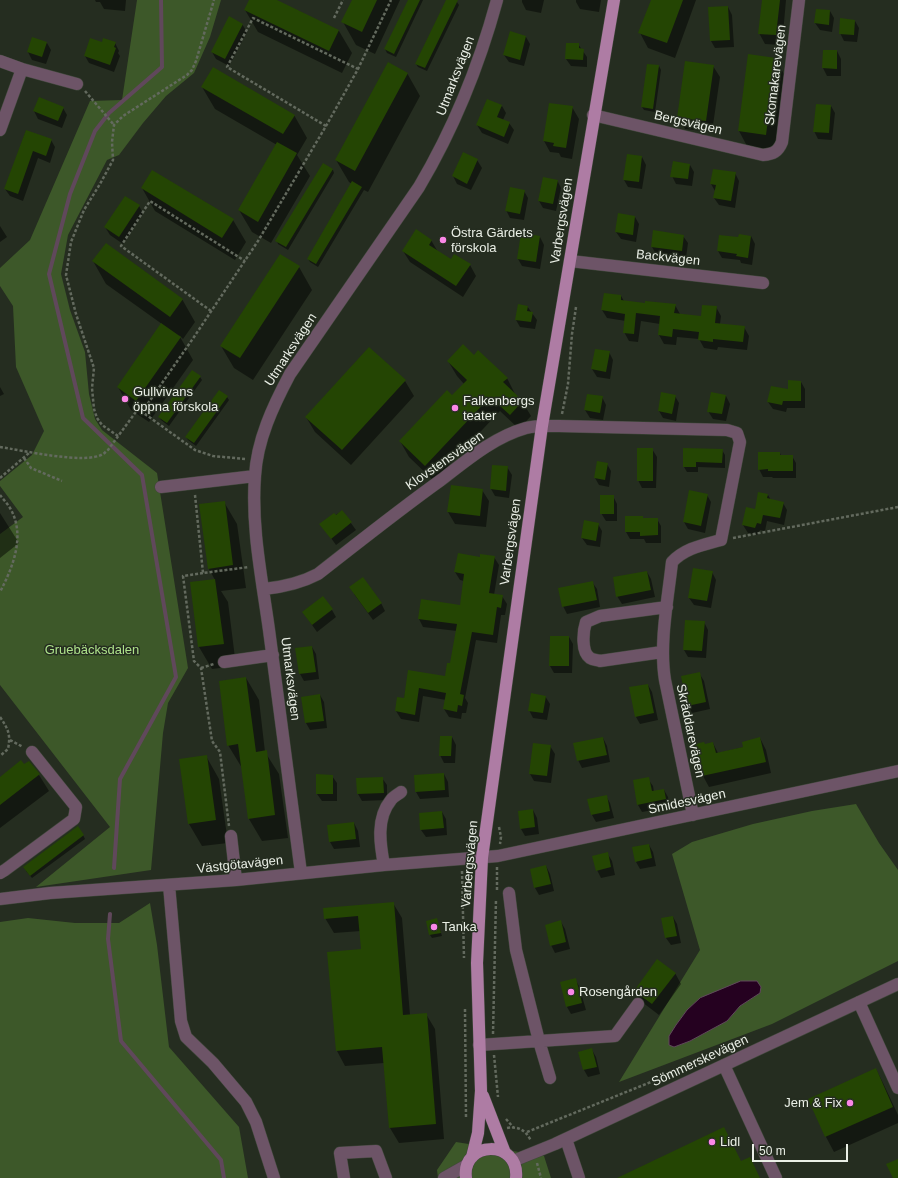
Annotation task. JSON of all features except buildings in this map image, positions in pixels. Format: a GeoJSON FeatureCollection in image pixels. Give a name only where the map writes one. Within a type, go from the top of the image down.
{"type":"FeatureCollection","features":[{"type":"Feature","properties":{"kind":"main road","name":"Varbergsvägen"},"geometry":{"type":"LineString","coordinates":[[466,1178],[478,1133],[481,1091],[477,963],[482,858],[542,426],[593,115],[614,0]]}},
{"type":"Feature","properties":{"kind":"main road","name":"Varbergsvägen"},"geometry":{"type":"LineString","coordinates":[[481,1091],[509,1157],[516,1168],[516,1178]]}},
{"type":"Feature","properties":{"kind":"main road"},"geometry":{"type":"LineString","coordinates":[[470,1161],[479,1152],[488,1149],[496,1149],[509,1157]]}},
{"type":"Feature","properties":{"kind":"street","name":"Utmarksvägen"},"geometry":{"type":"LineString","coordinates":[[301,873],[256,538],[255,476],[257,460],[266,424],[274,404],[290,374],[419,187],[436,159],[478,64],[496,0]]}},
{"type":"Feature","properties":{"kind":"street","name":"Skomakarevägen"},"geometry":{"type":"LineString","coordinates":[[776,152],[782,142],[799,0]]}},
{"type":"Feature","properties":{"kind":"street"},"geometry":{"type":"LineString","coordinates":[[0,61],[22,69],[77,84]]}},
{"type":"Feature","properties":{"kind":"street"},"geometry":{"type":"LineString","coordinates":[[0,130],[22,69]]}},
{"type":"Feature","properties":{"kind":"street","name":"Bergsvägen"},"geometry":{"type":"LineString","coordinates":[[593,115],[763,155],[776,152]]}},
{"type":"Feature","properties":{"kind":"street","name":"Backvägen"},"geometry":{"type":"LineString","coordinates":[[570,261],[764,283]]}},
{"type":"Feature","properties":{"kind":"street","name":"Klovstensvägen"},"geometry":{"type":"LineString","coordinates":[[264,589],[278,588],[299,583],[318,574],[410,502],[485,447],[527,428],[542,426],[727,430],[737,433],[740,442],[721,540]]}},
{"type":"Feature","properties":{"kind":"street"},"geometry":{"type":"LineString","coordinates":[[161,486],[255,476]]}},
{"type":"Feature","properties":{"kind":"street","name":"Skräddarevägen"},"geometry":{"type":"LineString","coordinates":[[693,815],[665,680],[662,664],[662,652],[672,562],[678,555],[688,549],[721,540]]}},
{"type":"Feature","properties":{"kind":"street"},"geometry":{"type":"LineString","coordinates":[[662,652],[594,660],[589,658],[586,653],[583,638],[584,627],[586,622],[600,616],[667,607]]}},
{"type":"Feature","properties":{"kind":"street"},"geometry":{"type":"LineString","coordinates":[[224,662],[272,655]]}},
{"type":"Feature","properties":{"kind":"street"},"geometry":{"type":"LineString","coordinates":[[0,872],[5,870],[74,819],[76,807],[32,752]]}},
{"type":"Feature","properties":{"kind":"street","name":"Smidesvägen"},"geometry":{"type":"LineString","coordinates":[[482,858],[498,856],[898,771]]}},
{"type":"Feature","properties":{"kind":"street"},"geometry":{"type":"LineString","coordinates":[[384,865],[381,849],[380,819],[390,800],[401,792]]}},
{"type":"Feature","properties":{"kind":"street"},"geometry":{"type":"LineString","coordinates":[[231,836],[236,880]]}},
{"type":"Feature","properties":{"kind":"street","name":"Västgötavägen"},"geometry":{"type":"LineString","coordinates":[[0,898],[236,880],[461,858],[482,858]]}},
{"type":"Feature","properties":{"kind":"street"},"geometry":{"type":"LineString","coordinates":[[169,885],[181,1020],[186,1037],[213,1063],[246,1102],[256,1122],[274,1178]]}},
{"type":"Feature","properties":{"kind":"street"},"geometry":{"type":"LineString","coordinates":[[509,893],[516,950],[550,1078]]}},
{"type":"Feature","properties":{"kind":"street","name":"Sömmerskevägen"},"geometry":{"type":"LineString","coordinates":[[509,1157],[566,1139],[898,984]]}},
{"type":"Feature","properties":{"kind":"street"},"geometry":{"type":"LineString","coordinates":[[859,1002],[898,1088]]}},
{"type":"Feature","properties":{"kind":"street"},"geometry":{"type":"LineString","coordinates":[[479,1045],[615,1036],[638,1004]]}},
{"type":"Feature","properties":{"kind":"street"},"geometry":{"type":"LineString","coordinates":[[724,1065],[776,1178]]}},
{"type":"Feature","properties":{"kind":"street"},"geometry":{"type":"LineString","coordinates":[[566,1139],[579,1178]]}},
{"type":"Feature","properties":{"kind":"street"},"geometry":{"type":"LineString","coordinates":[[344,1178],[340,1153],[376,1151],[386,1178]]}},
{"type":"Feature","properties":{"kind":"street"},"geometry":{"type":"LineString","coordinates":[[444,1178],[470,1161]]}},
{"type":"Feature","properties":{"kind":"path"},"geometry":{"type":"LineString","coordinates":[[118,436],[102,425],[97,418],[94,409],[92,388],[94,368],[66,276],[71,242],[74,231],[84,210],[112,160],[114,125],[123,116],[187,75],[192,70],[214,0]]}},
{"type":"Feature","properties":{"kind":"path"},"geometry":{"type":"LineString","coordinates":[[334,18],[343,0]]}},
{"type":"Feature","properties":{"kind":"path"},"geometry":{"type":"LineString","coordinates":[[142,412],[258,241],[326,126],[358,68],[391,0]]}},
{"type":"Feature","properties":{"kind":"path"},"geometry":{"type":"LineString","coordinates":[[326,126],[227,66],[253,18],[358,68]]}},
{"type":"Feature","properties":{"kind":"path"},"geometry":{"type":"LineString","coordinates":[[77,84],[114,125]]}},
{"type":"Feature","properties":{"kind":"path"},"geometry":{"type":"LineString","coordinates":[[211,312],[121,246],[150,201],[245,261]]}},
{"type":"Feature","properties":{"kind":"path"},"geometry":{"type":"LineString","coordinates":[[559,426],[568,384],[576,306]]}},
{"type":"Feature","properties":{"kind":"path"},"geometry":{"type":"LineString","coordinates":[[0,448],[29,453],[84,458],[99,456],[108,450],[138,409],[195,450],[204,454],[257,460]]}},
{"type":"Feature","properties":{"kind":"path"},"geometry":{"type":"LineString","coordinates":[[0,478],[29,453]]}},
{"type":"Feature","properties":{"kind":"path"},"geometry":{"type":"LineString","coordinates":[[24,458],[31,468],[62,481]]}},
{"type":"Feature","properties":{"kind":"path"},"geometry":{"type":"LineString","coordinates":[[193,483],[203,573]]}},
{"type":"Feature","properties":{"kind":"path"},"geometry":{"type":"LineString","coordinates":[[0,495],[12,513],[18,539],[11,567],[0,592]]}},
{"type":"Feature","properties":{"kind":"path"},"geometry":{"type":"LineString","coordinates":[[721,540],[898,507]]}},
{"type":"Feature","properties":{"kind":"path"},"geometry":{"type":"LineString","coordinates":[[231,836],[220,752],[212,741],[201,668],[194,661],[183,576],[260,565]]}},
{"type":"Feature","properties":{"kind":"path"},"geometry":{"type":"LineString","coordinates":[[0,717],[8,729],[10,740],[8,749],[0,756]]}},
{"type":"Feature","properties":{"kind":"path"},"geometry":{"type":"LineString","coordinates":[[498,820],[501,837],[498,856],[493,1044],[498,1101]]}},
{"type":"Feature","properties":{"kind":"path"},"geometry":{"type":"LineString","coordinates":[[461,858],[464,965]]}},
{"type":"Feature","properties":{"kind":"path"},"geometry":{"type":"LineString","coordinates":[[465,1003],[466,1123]]}},
{"type":"Feature","properties":{"kind":"path"},"geometry":{"type":"LineString","coordinates":[[527,1132],[701,1061]]}},
{"type":"Feature","properties":{"kind":"path"},"geometry":{"type":"LineString","coordinates":[[504,1116],[513,1127]]}},
{"type":"Feature","properties":{"kind":"green space","name":"Gruebäcksdalen"},"geometry":{"type":"Polygon","coordinates":[[[137,0],[221,0],[210,37],[194,73],[166,96],[119,155],[107,160],[68,235],[61,274],[70,310],[85,352],[89,394],[95,419],[102,430],[157,473],[188,668],[168,703],[163,733],[151,870],[36,887],[110,827],[0,685],[0,534],[23,517],[0,486],[0,481],[32,455],[44,431],[16,367],[13,306],[0,286],[0,268],[30,240],[90,101],[122,100],[137,0]]]}},
{"type":"Feature","properties":{"kind":"green space"},"geometry":{"type":"Polygon","coordinates":[[[856,804],[879,843],[898,870],[898,961],[772,1024],[619,1082],[700,950],[672,854],[692,842],[753,824],[812,811],[856,804]],[[760,993],[700,998],[687,1010],[676,1025],[674,1047],[690,1041],[727,1021],[740,1006],[760,993]]]}},
{"type":"Feature","properties":{"kind":"green space"},"geometry":{"type":"Polygon","coordinates":[[[150,903],[157,945],[169,1047],[239,1127],[248,1178],[0,1178],[0,922],[28,918],[75,923],[119,923],[150,903]]]}},
{"type":"Feature","properties":{"kind":"green space"},"geometry":{"type":"Polygon","coordinates":[[[456,1142],[544,1156],[551,1178],[438,1178],[437,1170],[456,1142]]]}},
{"type":"Feature","properties":{"kind":"shaded area"},"geometry":{"type":"Polygon","coordinates":[[[741,981],[757,981],[761,987],[760,993],[740,1006],[727,1021],[690,1041],[674,1047],[669,1045],[669,1036],[676,1025],[687,1010],[700,998],[741,981]]]}},
{"type":"Feature","properties":{"kind":"waterway"},"geometry":{"type":"LineString","coordinates":[[114,868],[120,779],[176,677],[142,475],[83,418],[49,274],[70,194],[95,131],[109,113],[162,67],[161,0]]}},
{"type":"Feature","properties":{"kind":"waterway"},"geometry":{"type":"LineString","coordinates":[[110,914],[108,939],[121,1041],[221,1160],[224,1178]]}},
{"type":"Feature","properties":{"kind":"place","name":"Östra Gärdets förskola"},"geometry":{"type":"Point","coordinates":[443,240]}},
{"type":"Feature","properties":{"kind":"place","name":"Gullvivans öppna förskola"},"geometry":{"type":"Point","coordinates":[125,399]}},
{"type":"Feature","properties":{"kind":"place","name":"Falkenbergs teater"},"geometry":{"type":"Point","coordinates":[455,408]}},
{"type":"Feature","properties":{"kind":"place","name":"Tanka"},"geometry":{"type":"Point","coordinates":[434,927]}},
{"type":"Feature","properties":{"kind":"place","name":"Rosengården"},"geometry":{"type":"Point","coordinates":[571,992]}},
{"type":"Feature","properties":{"kind":"place","name":"Jem & Fix"},"geometry":{"type":"Point","coordinates":[850,1103]}},
{"type":"Feature","properties":{"kind":"place","name":"Lidl"},"geometry":{"type":"Point","coordinates":[712,1142]}}]}
